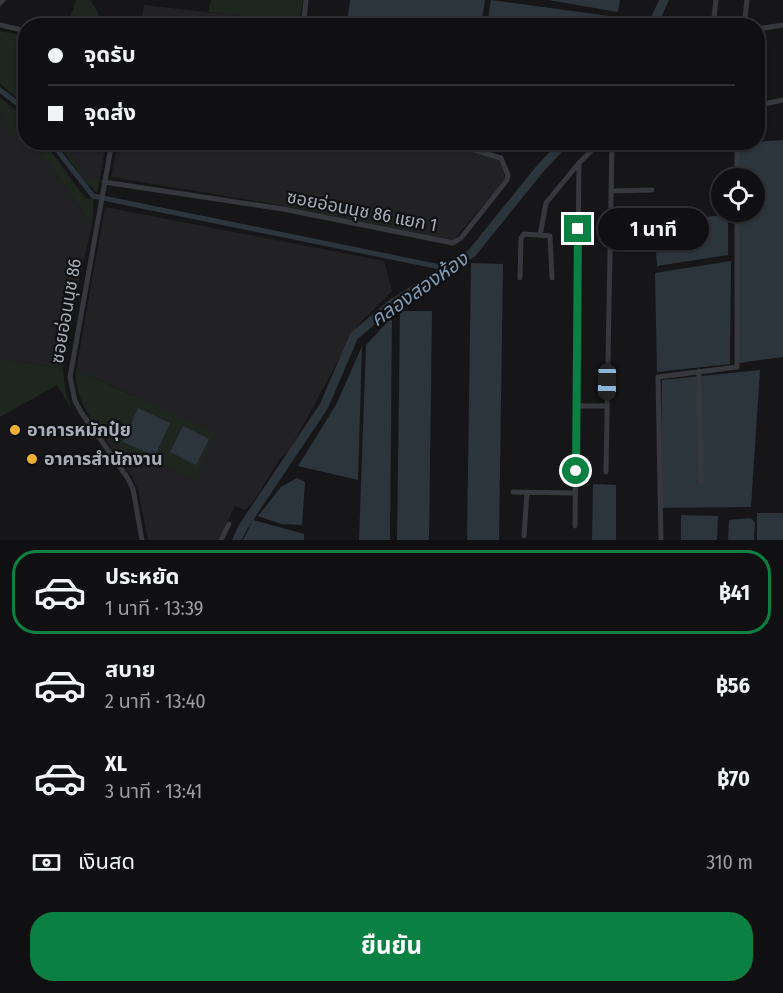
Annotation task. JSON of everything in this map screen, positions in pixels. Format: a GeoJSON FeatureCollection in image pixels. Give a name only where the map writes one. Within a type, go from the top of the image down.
{"type":"FeatureCollection","features":[{"type":"Feature","properties":{"kind":"street"},"geometry":{"type":"LineString","coordinates":[[0,3],[3,0]]}},
{"type":"Feature","properties":{"kind":"street"},"geometry":{"type":"LineString","coordinates":[[304,18],[306,0]]}},
{"type":"Feature","properties":{"kind":"street"},"geometry":{"type":"LineString","coordinates":[[714,18],[716,0]]}},
{"type":"Feature","properties":{"kind":"street"},"geometry":{"type":"LineString","coordinates":[[745,18],[747,0]]}},
{"type":"Feature","properties":{"kind":"street"},"geometry":{"type":"LineString","coordinates":[[0,25],[18,29]]}},
{"type":"Feature","properties":{"kind":"street"},"geometry":{"type":"LineString","coordinates":[[765,28],[783,25]]}},
{"type":"Feature","properties":{"kind":"street"},"geometry":{"type":"LineString","coordinates":[[765,104],[783,100]]}},
{"type":"Feature","properties":{"kind":"street","name":"ซอยอ่อนนุช 86"},"geometry":{"type":"LineString","coordinates":[[110,150],[75,346],[71,387],[81,412],[127,477],[134,496],[142,540]]}},
{"type":"Feature","properties":{"kind":"street","name":"ซอยอ่อนนุช 86 แยก 1"},"geometry":{"type":"LineString","coordinates":[[104,182],[284,209],[453,243],[461,238],[503,186],[508,175],[501,158],[474,150]]}},
{"type":"Feature","properties":{"kind":"street"},"geometry":{"type":"LineString","coordinates":[[540,235],[546,203],[592,150]]}},
{"type":"Feature","properties":{"kind":"street"},"geometry":{"type":"LineString","coordinates":[[606,472],[612,150]]}},
{"type":"Feature","properties":{"kind":"street"},"geometry":{"type":"LineString","coordinates":[[737,150],[737,168]]}},
{"type":"Feature","properties":{"kind":"street"},"geometry":{"type":"LineString","coordinates":[[575,526],[579,163]]}},
{"type":"Feature","properties":{"kind":"street"},"geometry":{"type":"LineString","coordinates":[[613,191],[652,190]]}},
{"type":"Feature","properties":{"kind":"street"},"geometry":{"type":"LineString","coordinates":[[661,540],[658,377],[737,367],[737,222]]}},
{"type":"Feature","properties":{"kind":"street"},"geometry":{"type":"LineString","coordinates":[[520,278],[522,236],[540,235],[552,238],[552,278]]}},
{"type":"Feature","properties":{"kind":"street"},"geometry":{"type":"LineString","coordinates":[[699,371],[701,482]]}},
{"type":"Feature","properties":{"kind":"street"},"geometry":{"type":"LineString","coordinates":[[576,406],[606,406]]}},
{"type":"Feature","properties":{"kind":"street"},"geometry":{"type":"LineString","coordinates":[[513,492],[575,493]]}},
{"type":"Feature","properties":{"kind":"street"},"geometry":{"type":"LineString","coordinates":[[524,536],[526,492]]}},
{"type":"Feature","properties":{"kind":"street"},"geometry":{"type":"LineString","coordinates":[[221,540],[229,524]]}},
{"type":"Feature","properties":{"kind":"shaded area"},"geometry":{"type":"Polygon","coordinates":[[[76,0],[90,0],[99,14],[98,18],[70,18],[76,0]]]}},
{"type":"Feature","properties":{"kind":"shaded area"},"geometry":{"type":"Polygon","coordinates":[[[211,0],[303,0],[299,18],[261,18],[208,12],[211,0]]]}},
{"type":"Feature","properties":{"kind":"shaded area"},"geometry":{"type":"Polygon","coordinates":[[[350,0],[485,0],[482,18],[348,18],[350,0]]]}},
{"type":"Feature","properties":{"kind":"shaded area"},"geometry":{"type":"Polygon","coordinates":[[[491,0],[616,17],[616,18],[488,18],[491,0]]]}},
{"type":"Feature","properties":{"kind":"shaded area"},"geometry":{"type":"Polygon","coordinates":[[[548,0],[620,0],[618,12],[548,0]]]}},
{"type":"Feature","properties":{"kind":"shaded area"},"geometry":{"type":"Polygon","coordinates":[[[144,5],[260,18],[142,18],[144,5]]]}},
{"type":"Feature","properties":{"kind":"shaded area"},"geometry":{"type":"Polygon","coordinates":[[[0,31],[18,35],[18,98],[0,84],[0,31]]]}},
{"type":"Feature","properties":{"kind":"shaded area"},"geometry":{"type":"Polygon","coordinates":[[[0,98],[18,112],[18,130],[13,134],[0,111],[0,98]]]}},
{"type":"Feature","properties":{"kind":"shaded area"},"geometry":{"type":"Polygon","coordinates":[[[0,111],[18,124],[18,150],[39,150],[92,225],[63,369],[0,358],[0,111]]]}},
{"type":"Feature","properties":{"kind":"shaded area"},"geometry":{"type":"Polygon","coordinates":[[[783,140],[783,357],[739,363],[739,222],[765,222],[765,168],[739,168],[739,150],[765,150],[765,141],[783,140]]]}},
{"type":"Feature","properties":{"kind":"shaded area"},"geometry":{"type":"Polygon","coordinates":[[[39,150],[50,150],[85,198],[94,199],[92,225],[39,150]]]}},
{"type":"Feature","properties":{"kind":"shaded area"},"geometry":{"type":"Polygon","coordinates":[[[63,150],[67,150],[87,179],[100,179],[97,193],[85,182],[63,150]]]}},
{"type":"Feature","properties":{"kind":"shaded area"},"geometry":{"type":"Polygon","coordinates":[[[67,150],[105,150],[100,179],[87,179],[67,150]]]}},
{"type":"Feature","properties":{"kind":"shaded area"},"geometry":{"type":"Polygon","coordinates":[[[117,150],[464,150],[498,159],[505,179],[454,240],[448,241],[274,204],[111,177],[117,150]]]}},
{"type":"Feature","properties":{"kind":"shaded area"},"geometry":{"type":"Polygon","coordinates":[[[105,207],[384,261],[392,291],[357,326],[289,451],[281,457],[254,501],[245,510],[235,506],[219,540],[148,540],[138,490],[132,477],[107,441],[114,414],[135,396],[76,370],[105,207]]]}},
{"type":"Feature","properties":{"kind":"shaded area"},"geometry":{"type":"Polygon","coordinates":[[[711,216],[711,222],[728,222],[728,255],[657,266],[654,221],[711,216]]]}},
{"type":"Feature","properties":{"kind":"shaded area"},"geometry":{"type":"Polygon","coordinates":[[[731,261],[730,364],[657,372],[655,273],[731,261]]]}},
{"type":"Feature","properties":{"kind":"shaded area"},"geometry":{"type":"Polygon","coordinates":[[[471,263],[503,264],[499,540],[467,540],[471,263]]]}},
{"type":"Feature","properties":{"kind":"shaded area"},"geometry":{"type":"Polygon","coordinates":[[[400,311],[432,311],[429,540],[397,540],[400,311]]]}},
{"type":"Feature","properties":{"kind":"shaded area"},"geometry":{"type":"Polygon","coordinates":[[[392,317],[390,540],[359,540],[366,345],[392,317]]]}},
{"type":"Feature","properties":{"kind":"shaded area"},"geometry":{"type":"Polygon","coordinates":[[[362,346],[358,480],[298,466],[336,405],[362,346]]]}},
{"type":"Feature","properties":{"kind":"shaded area"},"geometry":{"type":"Polygon","coordinates":[[[0,358],[63,369],[65,389],[71,408],[57,385],[0,417],[0,358]]]}},
{"type":"Feature","properties":{"kind":"shaded area"},"geometry":{"type":"Polygon","coordinates":[[[76,370],[215,432],[195,479],[115,443],[121,430],[115,425],[117,415],[115,414],[107,441],[81,399],[76,370]]]}},
{"type":"Feature","properties":{"kind":"shaded area"},"geometry":{"type":"Polygon","coordinates":[[[760,370],[751,507],[660,508],[662,380],[760,370]]]}},
{"type":"Feature","properties":{"kind":"shaded area"},"geometry":{"type":"Polygon","coordinates":[[[138,408],[170,423],[155,456],[123,442],[138,408]]]}},
{"type":"Feature","properties":{"kind":"shaded area"},"geometry":{"type":"Polygon","coordinates":[[[183,426],[209,439],[196,465],[170,452],[183,426]]]}},
{"type":"Feature","properties":{"kind":"shaded area"},"geometry":{"type":"Polygon","coordinates":[[[297,478],[305,482],[302,525],[281,524],[258,516],[281,487],[297,478]]]}},
{"type":"Feature","properties":{"kind":"shaded area"},"geometry":{"type":"Polygon","coordinates":[[[593,484],[616,485],[616,540],[592,540],[593,484]]]}},
{"type":"Feature","properties":{"kind":"shaded area"},"geometry":{"type":"Polygon","coordinates":[[[757,513],[783,513],[783,540],[757,540],[757,513]]]}},
{"type":"Feature","properties":{"kind":"shaded area"},"geometry":{"type":"Polygon","coordinates":[[[681,515],[718,516],[717,540],[681,540],[681,515]]]}},
{"type":"Feature","properties":{"kind":"shaded area"},"geometry":{"type":"Polygon","coordinates":[[[751,518],[755,523],[754,540],[728,540],[729,520],[751,518]]]}},
{"type":"Feature","properties":{"kind":"shaded area"},"geometry":{"type":"Polygon","coordinates":[[[253,520],[304,534],[304,540],[243,540],[253,520]]]}},
{"type":"Feature","properties":{"kind":"waterway","name":"คลองสองห้อง"},"geometry":{"type":"LineString","coordinates":[[656,18],[664,0]]}},
{"type":"Feature","properties":{"kind":"waterway"},"geometry":{"type":"LineString","coordinates":[[0,90],[18,104]]}},
{"type":"Feature","properties":{"kind":"waterway"},"geometry":{"type":"LineString","coordinates":[[57,150],[93,196],[450,269]]}},
{"type":"Feature","properties":{"kind":"waterway","name":"คลองสองห้อง"},"geometry":{"type":"LineString","coordinates":[[237,540],[243,527],[324,406],[354,336],[393,303],[472,253],[558,150]]}},
{"type":"Feature","properties":{"kind":"place","name":"อาคารหมักปุ๋ย"},"geometry":{"type":"Point","coordinates":[15,430]}},
{"type":"Feature","properties":{"kind":"place","name":"อาคารสำนักงาน"},"geometry":{"type":"Point","coordinates":[32,459]}},
{"type":"Feature","properties":{"kind":"route"},"geometry":{"type":"LineString","coordinates":[[576,471],[578,229]]}}]}
